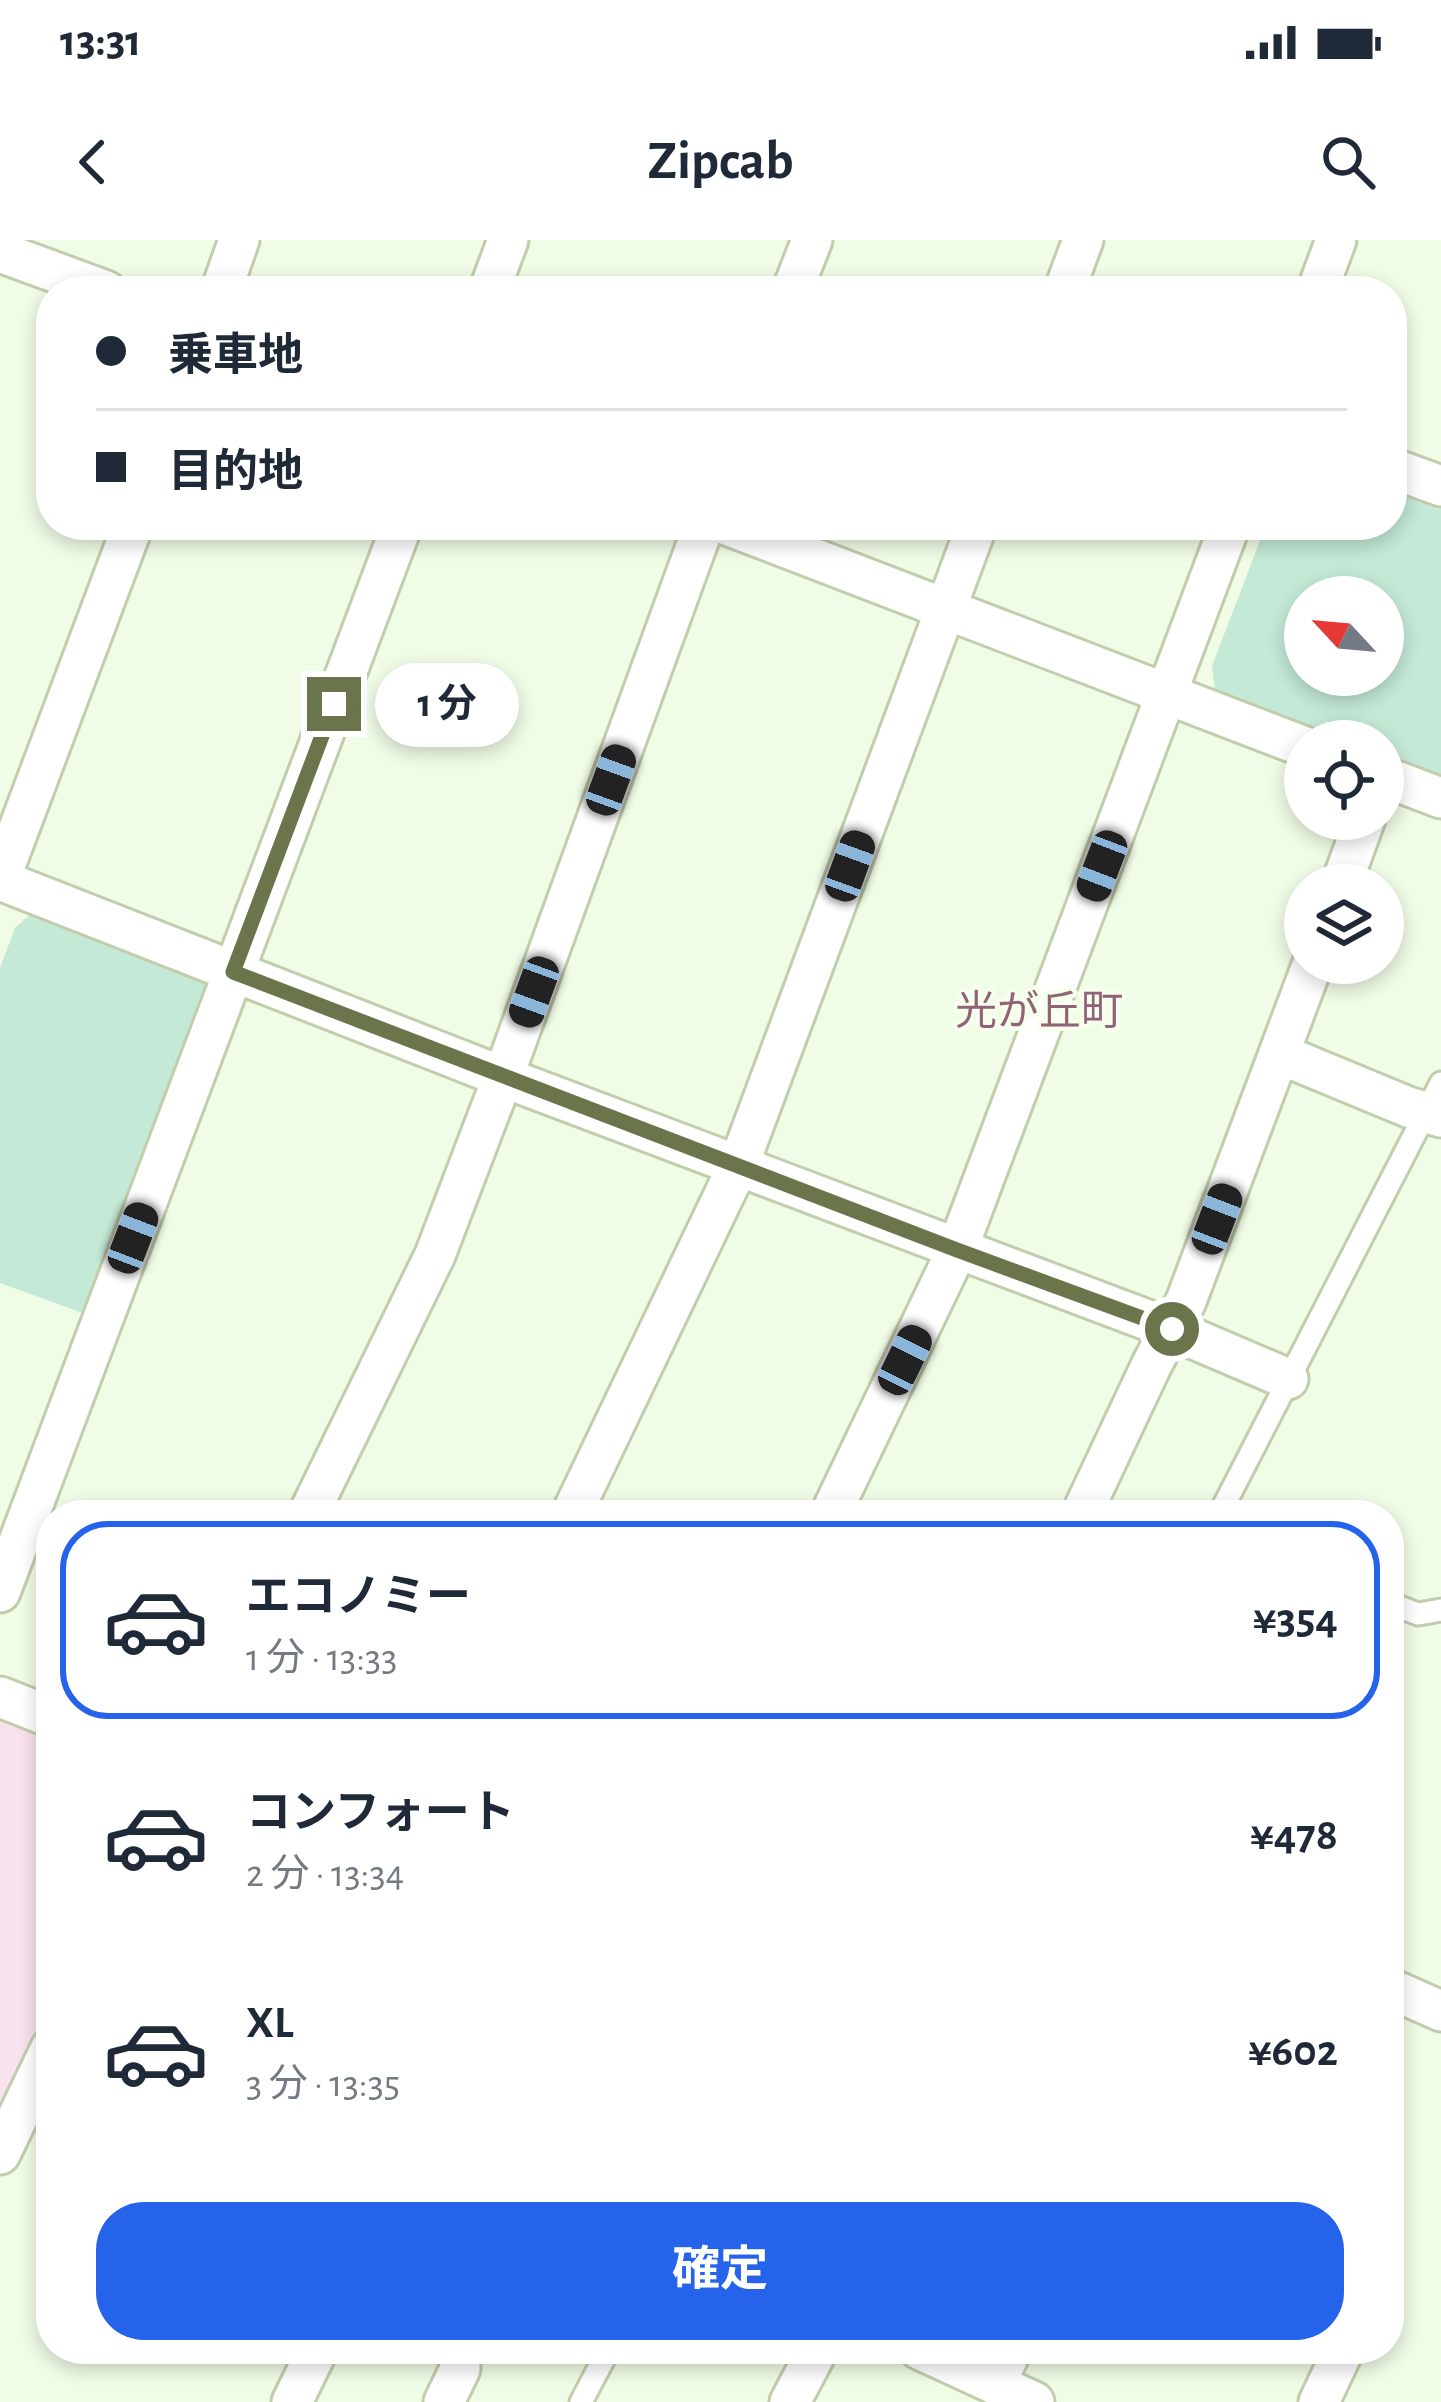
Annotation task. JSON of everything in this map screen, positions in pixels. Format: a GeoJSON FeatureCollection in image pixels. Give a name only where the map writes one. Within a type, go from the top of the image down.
{"type":"FeatureCollection","features":[{"type":"Feature","properties":{"kind":"street"},"geometry":{"type":"LineString","coordinates":[[226,276],[239,240]]}},
{"type":"Feature","properties":{"kind":"street"},"geometry":{"type":"LineString","coordinates":[[495,276],[508,240]]}},
{"type":"Feature","properties":{"kind":"street"},"geometry":{"type":"LineString","coordinates":[[798,276],[812,240]]}},
{"type":"Feature","properties":{"kind":"street"},"geometry":{"type":"LineString","coordinates":[[1070,276],[1083,240]]}},
{"type":"Feature","properties":{"kind":"street"},"geometry":{"type":"LineString","coordinates":[[1323,276],[1336,240]]}},
{"type":"Feature","properties":{"kind":"street"},"geometry":{"type":"LineString","coordinates":[[0,252],[65,276]]}},
{"type":"Feature","properties":{"kind":"street"},"geometry":{"type":"LineString","coordinates":[[1407,474],[1441,487]]}},
{"type":"Feature","properties":{"kind":"street"},"geometry":{"type":"LineString","coordinates":[[127,540],[0,880],[503,1077],[1172,1329],[1288,1379]]}},
{"type":"Feature","properties":{"kind":"street"},"geometry":{"type":"LineString","coordinates":[[0,1592],[396,540]]}},
{"type":"Feature","properties":{"kind":"street"},"geometry":{"type":"LineString","coordinates":[[315,1500],[434,1255],[699,540]]}},
{"type":"Feature","properties":{"kind":"street"},"geometry":{"type":"LineString","coordinates":[[765,540],[1284,739]]}},
{"type":"Feature","properties":{"kind":"street"},"geometry":{"type":"LineString","coordinates":[[578,1500],[739,1164],[970,540]]}},
{"type":"Feature","properties":{"kind":"street"},"geometry":{"type":"LineString","coordinates":[[837,1500],[957,1250],[1224,540]]}},
{"type":"Feature","properties":{"kind":"street"},"geometry":{"type":"LineString","coordinates":[[1404,784],[1441,798]]}},
{"type":"Feature","properties":{"kind":"street"},"geometry":{"type":"LineString","coordinates":[[1088,1500],[1186,1301],[1305,984]]}},
{"type":"Feature","properties":{"kind":"street"},"geometry":{"type":"LineString","coordinates":[[1280,1054],[1436,1104]]}},
{"type":"Feature","properties":{"kind":"street"},"geometry":{"type":"LineString","coordinates":[[0,1697],[36,1712]]}},
{"type":"Feature","properties":{"kind":"street"},"geometry":{"type":"LineString","coordinates":[[1404,1995],[1441,2011]]}},
{"type":"Feature","properties":{"kind":"street"},"geometry":{"type":"LineString","coordinates":[[0,2154],[36,2079]]}},
{"type":"Feature","properties":{"kind":"street"},"geometry":{"type":"LineString","coordinates":[[292,2402],[311,2364]]}},
{"type":"Feature","properties":{"kind":"street"},"geometry":{"type":"LineString","coordinates":[[444,2402],[460,2364]]}},
{"type":"Feature","properties":{"kind":"street"},"geometry":{"type":"LineString","coordinates":[[790,2402],[810,2364]]}},
{"type":"Feature","properties":{"kind":"street"},"geometry":{"type":"LineString","coordinates":[[1319,2402],[1337,2364]]}},
{"type":"Feature","properties":{"kind":"street"},"geometry":{"type":"LineString","coordinates":[[1004,2367],[1034,2402]]}},
{"type":"Feature","properties":{"kind":"lane"},"geometry":{"type":"LineString","coordinates":[[1228,1500],[1436,1104]]}},
{"type":"Feature","properties":{"kind":"lane"},"geometry":{"type":"LineString","coordinates":[[1404,1609],[1418,1614],[1441,1610]]}},
{"type":"Feature","properties":{"kind":"lane"},"geometry":{"type":"LineString","coordinates":[[580,2402],[601,2364]]}},
{"type":"Feature","properties":{"kind":"shaded area"},"geometry":{"type":"Polygon","coordinates":[[[0,1721],[36,1735],[36,2042],[0,2116],[0,1721]]]}},
{"type":"Feature","properties":{"kind":"green space"},"geometry":{"type":"Polygon","coordinates":[[[1407,491],[1441,503],[1441,790],[1404,773],[1404,720],[1284,720],[1215,690],[1212,666],[1260,540],[1407,540],[1407,491]]]}},
{"type":"Feature","properties":{"kind":"green space"},"geometry":{"type":"Polygon","coordinates":[[[37,908],[207,975],[217,990],[94,1317],[0,1283],[0,968],[15,928],[37,908]]]}},
{"type":"Feature","properties":{"kind":"district","name":"光が丘町"},"geometry":{"type":"Point","coordinates":[1039,1010]}},
{"type":"Feature","properties":{"kind":"route"},"geometry":{"type":"LineString","coordinates":[[334,704],[233,972],[1172,1329]]}}]}
